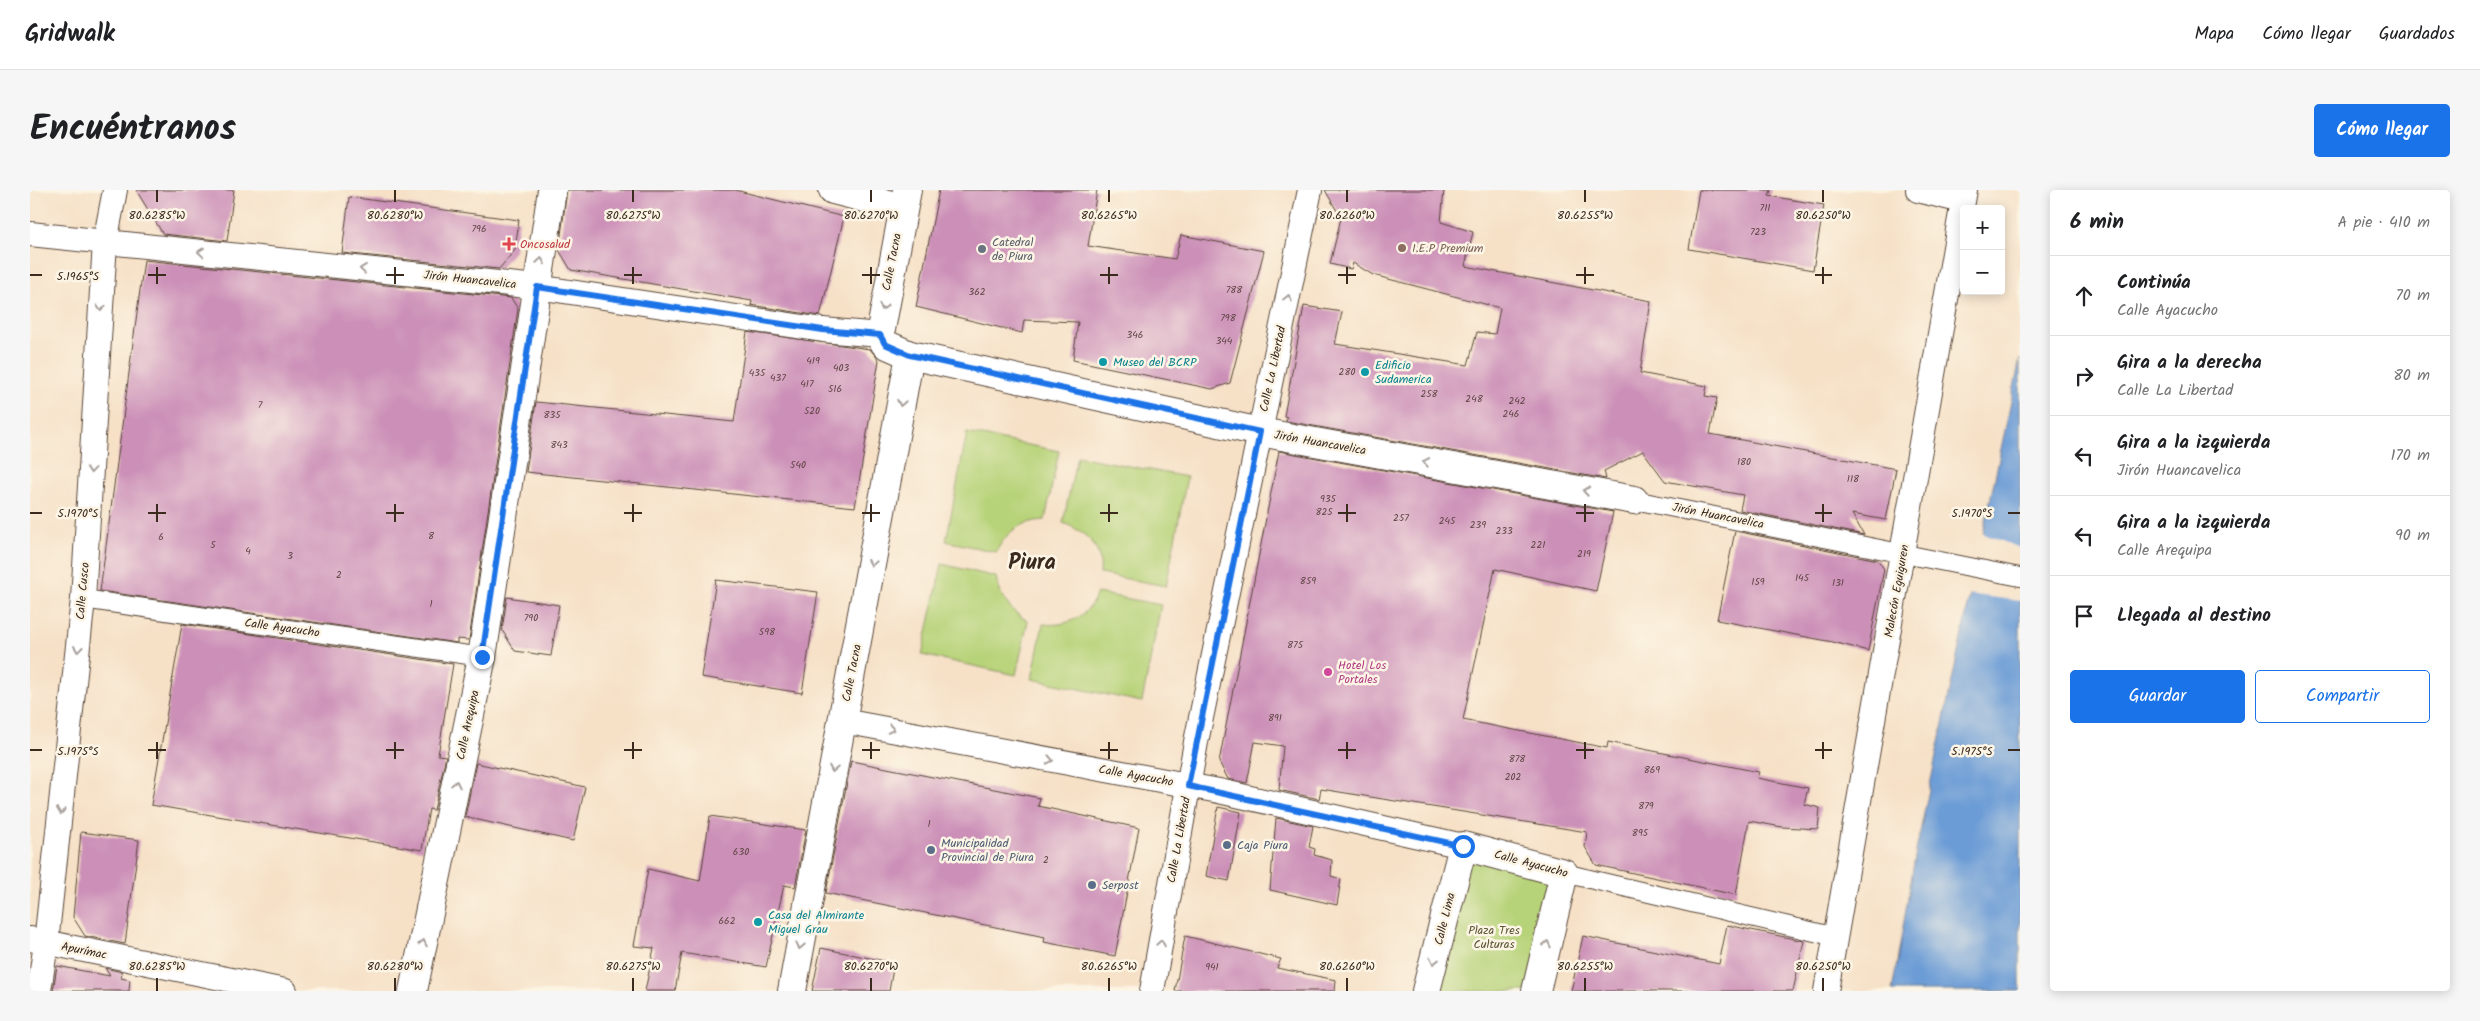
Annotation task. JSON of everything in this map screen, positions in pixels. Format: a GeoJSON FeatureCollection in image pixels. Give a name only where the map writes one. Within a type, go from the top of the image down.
{"type":"FeatureCollection","features":[{"type":"Feature","properties":{"kind":"street","name":"Calle Cusco"},"geometry":{"type":"LineString","coordinates":[[39,991],[38,941],[83,599],[105,242],[115,190]]}},
{"type":"Feature","properties":{"kind":"street","name":"Calle Arequipa"},"geometry":{"type":"LineString","coordinates":[[413,991],[482,657],[552,190]]}},
{"type":"Feature","properties":{"kind":"street"},"geometry":{"type":"LineString","coordinates":[[833,190],[905,199]]}},
{"type":"Feature","properties":{"kind":"street","name":"Calle La Libertad"},"geometry":{"type":"LineString","coordinates":[[1152,991],[1188,786],[1310,190]]}},
{"type":"Feature","properties":{"kind":"street"},"geometry":{"type":"LineString","coordinates":[[1918,190],[1964,195]]}},
{"type":"Feature","properties":{"kind":"street","name":"Malecón Eguiguren"},"geometry":{"type":"LineString","coordinates":[[1826,991],[1964,195]]}},
{"type":"Feature","properties":{"kind":"street","name":"Calle Tacna"},"geometry":{"type":"LineString","coordinates":[[880,335],[905,199]]}},
{"type":"Feature","properties":{"kind":"street","name":"Jirón Huancavelica"},"geometry":{"type":"LineString","coordinates":[[30,234],[537,287],[823,330],[880,335],[885,344],[910,355],[1260,432],[1634,500],[1903,552],[2020,577]]}},
{"type":"Feature","properties":{"kind":"street","name":"Calle Tacna"},"geometry":{"type":"LineString","coordinates":[[792,991],[910,355]]}},
{"type":"Feature","properties":{"kind":"street","name":"Calle Ayacucho"},"geometry":{"type":"LineString","coordinates":[[83,599],[482,657]]}},
{"type":"Feature","properties":{"kind":"street","name":"Calle Ayacucho"},"geometry":{"type":"LineString","coordinates":[[842,721],[1188,786],[1463,846],[1564,873],[1836,937]]}},
{"type":"Feature","properties":{"kind":"street","name":"Calle Lima"},"geometry":{"type":"LineString","coordinates":[[1426,991],[1463,846]]}},
{"type":"Feature","properties":{"kind":"street"},"geometry":{"type":"LineString","coordinates":[[1536,991],[1564,873]]}},
{"type":"Feature","properties":{"kind":"street","name":"Apurímac"},"geometry":{"type":"LineString","coordinates":[[38,941],[285,991]]}},
{"type":"Feature","properties":{"kind":"green space"},"geometry":{"type":"Polygon","coordinates":[[[967,433],[1059,451],[1045,520],[1028,523],[1016,528],[1005,538],[996,552],[946,541],[967,433]]]}},
{"type":"Feature","properties":{"kind":"green space"},"geometry":{"type":"Polygon","coordinates":[[[1077,456],[1187,477],[1166,586],[1100,574],[1099,556],[1092,542],[1079,531],[1063,523],[1077,456]]]}},
{"type":"Feature","properties":{"kind":"green space"},"geometry":{"type":"Polygon","coordinates":[[[942,564],[996,577],[997,584],[1006,603],[1028,621],[1016,675],[922,655],[942,564]]]}},
{"type":"Feature","properties":{"kind":"green space"},"geometry":{"type":"Polygon","coordinates":[[[1097,593],[1161,605],[1142,702],[1032,679],[1043,624],[1061,624],[1076,619],[1088,608],[1097,593]]]}},
{"type":"Feature","properties":{"kind":"green space","name":"Plaza Tres Culturas"},"geometry":{"type":"Polygon","coordinates":[[[1463,846],[1564,873],[1536,991],[1426,991],[1463,846]]]}},
{"type":"Feature","properties":{"kind":"water"},"geometry":{"type":"Polygon","coordinates":[[[2020,359],[2020,991],[1892,991],[1916,851],[2020,359]]]}},
{"type":"Feature","properties":{"kind":"pier"},"geometry":{"type":"Polygon","coordinates":[[[1981,533],[2020,548],[2020,601],[1968,594],[1981,533]]]}},
{"type":"Feature","properties":{"kind":"building"},"geometry":{"type":"Polygon","coordinates":[[[136,190],[234,190],[227,241],[163,234],[136,190]]]}},
{"type":"Feature","properties":{"kind":"building"},"geometry":{"type":"Polygon","coordinates":[[[567,190],[735,190],[844,217],[820,316],[751,305],[752,301],[571,270],[559,250],[567,190]]]}},
{"type":"Feature","properties":{"kind":"building"},"geometry":{"type":"Polygon","coordinates":[[[939,190],[1097,190],[1088,246],[1175,259],[1181,235],[1264,251],[1230,383],[1212,389],[1073,360],[1078,322],[1024,320],[1022,333],[916,307],[939,190]]]}},
{"type":"Feature","properties":{"kind":"building"},"geometry":{"type":"Polygon","coordinates":[[[1325,190],[1444,190],[1441,222],[1473,232],[1465,266],[1651,301],[1640,373],[1707,386],[1705,396],[1717,398],[1710,434],[1896,469],[1886,520],[1852,514],[1864,535],[1740,510],[1743,495],[1665,481],[1643,451],[1604,471],[1606,479],[1286,421],[1287,417],[1284,416],[1304,306],[1342,312],[1335,344],[1468,365],[1477,332],[1495,334],[1500,308],[1373,275],[1353,263],[1351,269],[1330,264],[1341,218],[1325,190]]]}},
{"type":"Feature","properties":{"kind":"building"},"geometry":{"type":"Polygon","coordinates":[[[1699,190],[1771,190],[1769,196],[1824,205],[1813,270],[1689,249],[1699,190]]]}},
{"type":"Feature","properties":{"kind":"building"},"geometry":{"type":"Polygon","coordinates":[[[349,197],[519,220],[515,250],[499,269],[342,253],[349,197]]]}},
{"type":"Feature","properties":{"kind":"building"},"geometry":{"type":"Polygon","coordinates":[[[144,260],[511,298],[518,309],[469,640],[457,639],[457,643],[100,591],[144,260]]]}},
{"type":"Feature","properties":{"kind":"building"},"geometry":{"type":"Polygon","coordinates":[[[747,332],[870,349],[879,360],[855,507],[526,472],[536,402],[734,422],[747,332]]]}},
{"type":"Feature","properties":{"kind":"building"},"geometry":{"type":"Polygon","coordinates":[[[1279,451],[1613,512],[1596,591],[1495,569],[1463,720],[1607,748],[1608,742],[1759,772],[1757,778],[1808,788],[1804,804],[1820,808],[1818,829],[1782,827],[1749,821],[1736,895],[1596,865],[1585,847],[1587,832],[1321,789],[1319,799],[1279,790],[1283,746],[1255,742],[1247,783],[1228,779],[1219,762],[1279,451]]]}},
{"type":"Feature","properties":{"kind":"building"},"geometry":{"type":"Polygon","coordinates":[[[1735,531],[1878,560],[1884,569],[1868,651],[1833,642],[1717,620],[1735,531]]]}},
{"type":"Feature","properties":{"kind":"building"},"geometry":{"type":"Polygon","coordinates":[[[716,580],[818,592],[802,693],[701,677],[716,580]]]}},
{"type":"Feature","properties":{"kind":"building"},"geometry":{"type":"Polygon","coordinates":[[[507,597],[559,605],[551,656],[515,651],[502,630],[507,597]]]}},
{"type":"Feature","properties":{"kind":"building"},"geometry":{"type":"Polygon","coordinates":[[[182,624],[453,664],[438,755],[446,756],[434,810],[429,809],[422,850],[151,805],[182,624]]]}},
{"type":"Feature","properties":{"kind":"building","name":"Municipalidad Provincial de Piura"},"geometry":{"type":"Polygon","coordinates":[[[851,761],[1040,798],[1038,806],[1139,828],[1115,956],[1044,942],[1045,937],[826,893],[851,761]]]}},
{"type":"Feature","properties":{"kind":"building"},"geometry":{"type":"Polygon","coordinates":[[[476,763],[585,787],[573,841],[465,817],[476,763]]]}},
{"type":"Feature","properties":{"kind":"building"},"geometry":{"type":"Polygon","coordinates":[[[1218,807],[1241,812],[1229,881],[1206,876],[1218,807]]]}},
{"type":"Feature","properties":{"kind":"building"},"geometry":{"type":"Polygon","coordinates":[[[710,816],[806,830],[795,887],[784,885],[766,967],[682,953],[675,991],[645,991],[654,948],[634,946],[648,869],[700,881],[710,816]]]}},
{"type":"Feature","properties":{"kind":"building"},"geometry":{"type":"Polygon","coordinates":[[[1276,818],[1313,826],[1309,847],[1315,849],[1314,855],[1332,860],[1331,876],[1341,879],[1337,905],[1270,890],[1276,818]]]}},
{"type":"Feature","properties":{"kind":"building"},"geometry":{"type":"Polygon","coordinates":[[[81,832],[139,840],[125,944],[85,936],[73,917],[81,832]]]}},
{"type":"Feature","properties":{"kind":"building"},"geometry":{"type":"Polygon","coordinates":[[[1727,925],[1804,941],[1793,991],[1571,991],[1583,936],[1719,964],[1727,925]]]}},
{"type":"Feature","properties":{"kind":"building"},"geometry":{"type":"Polygon","coordinates":[[[1185,936],[1281,959],[1277,968],[1336,980],[1335,991],[1175,991],[1185,936]]]}},
{"type":"Feature","properties":{"kind":"building"},"geometry":{"type":"Polygon","coordinates":[[[821,948],[894,963],[889,991],[812,991],[821,948]]]}},
{"type":"Feature","properties":{"kind":"building"},"geometry":{"type":"Polygon","coordinates":[[[57,966],[110,976],[105,968],[122,972],[121,978],[130,980],[129,991],[53,991],[57,966]]]}},
{"type":"Feature","properties":{"kind":"place","name":"Oncosalud"},"geometry":{"type":"Point","coordinates":[509,244]}},
{"type":"Feature","properties":{"kind":"place","name":"I.E.P Premium"},"geometry":{"type":"Point","coordinates":[1402,248]}},
{"type":"Feature","properties":{"kind":"place","name":"Catedral de Piura"},"geometry":{"type":"Point","coordinates":[982,249]}},
{"type":"Feature","properties":{"kind":"place","name":"Museo del BCRP"},"geometry":{"type":"Point","coordinates":[1103,362]}},
{"type":"Feature","properties":{"kind":"place","name":"Edificio Sudamerica"},"geometry":{"type":"Point","coordinates":[1365,372]}},
{"type":"Feature","properties":{"kind":"place","name":"Hotel Los Portales"},"geometry":{"type":"Point","coordinates":[1328,672]}},
{"type":"Feature","properties":{"kind":"place","name":"Caja Piura"},"geometry":{"type":"Point","coordinates":[1227,845]}},
{"type":"Feature","properties":{"kind":"place","name":"Municipalidad Provincial de Piura"},"geometry":{"type":"Point","coordinates":[931,850]}},
{"type":"Feature","properties":{"kind":"place","name":"Serpost"},"geometry":{"type":"Point","coordinates":[1092,885]}},
{"type":"Feature","properties":{"kind":"place","name":"Casa del Almirante Miguel Grau"},"geometry":{"type":"Point","coordinates":[758,922]}},
{"type":"Feature","properties":{"kind":"district","name":"Piura"},"geometry":{"type":"Point","coordinates":[1032,563]}},
{"type":"Feature","properties":{"kind":"route"},"geometry":{"type":"LineString","coordinates":[[482,657],[537,287],[823,330],[880,335],[885,344],[910,355],[1260,432],[1188,786],[1219,791],[1463,846]]}}]}
